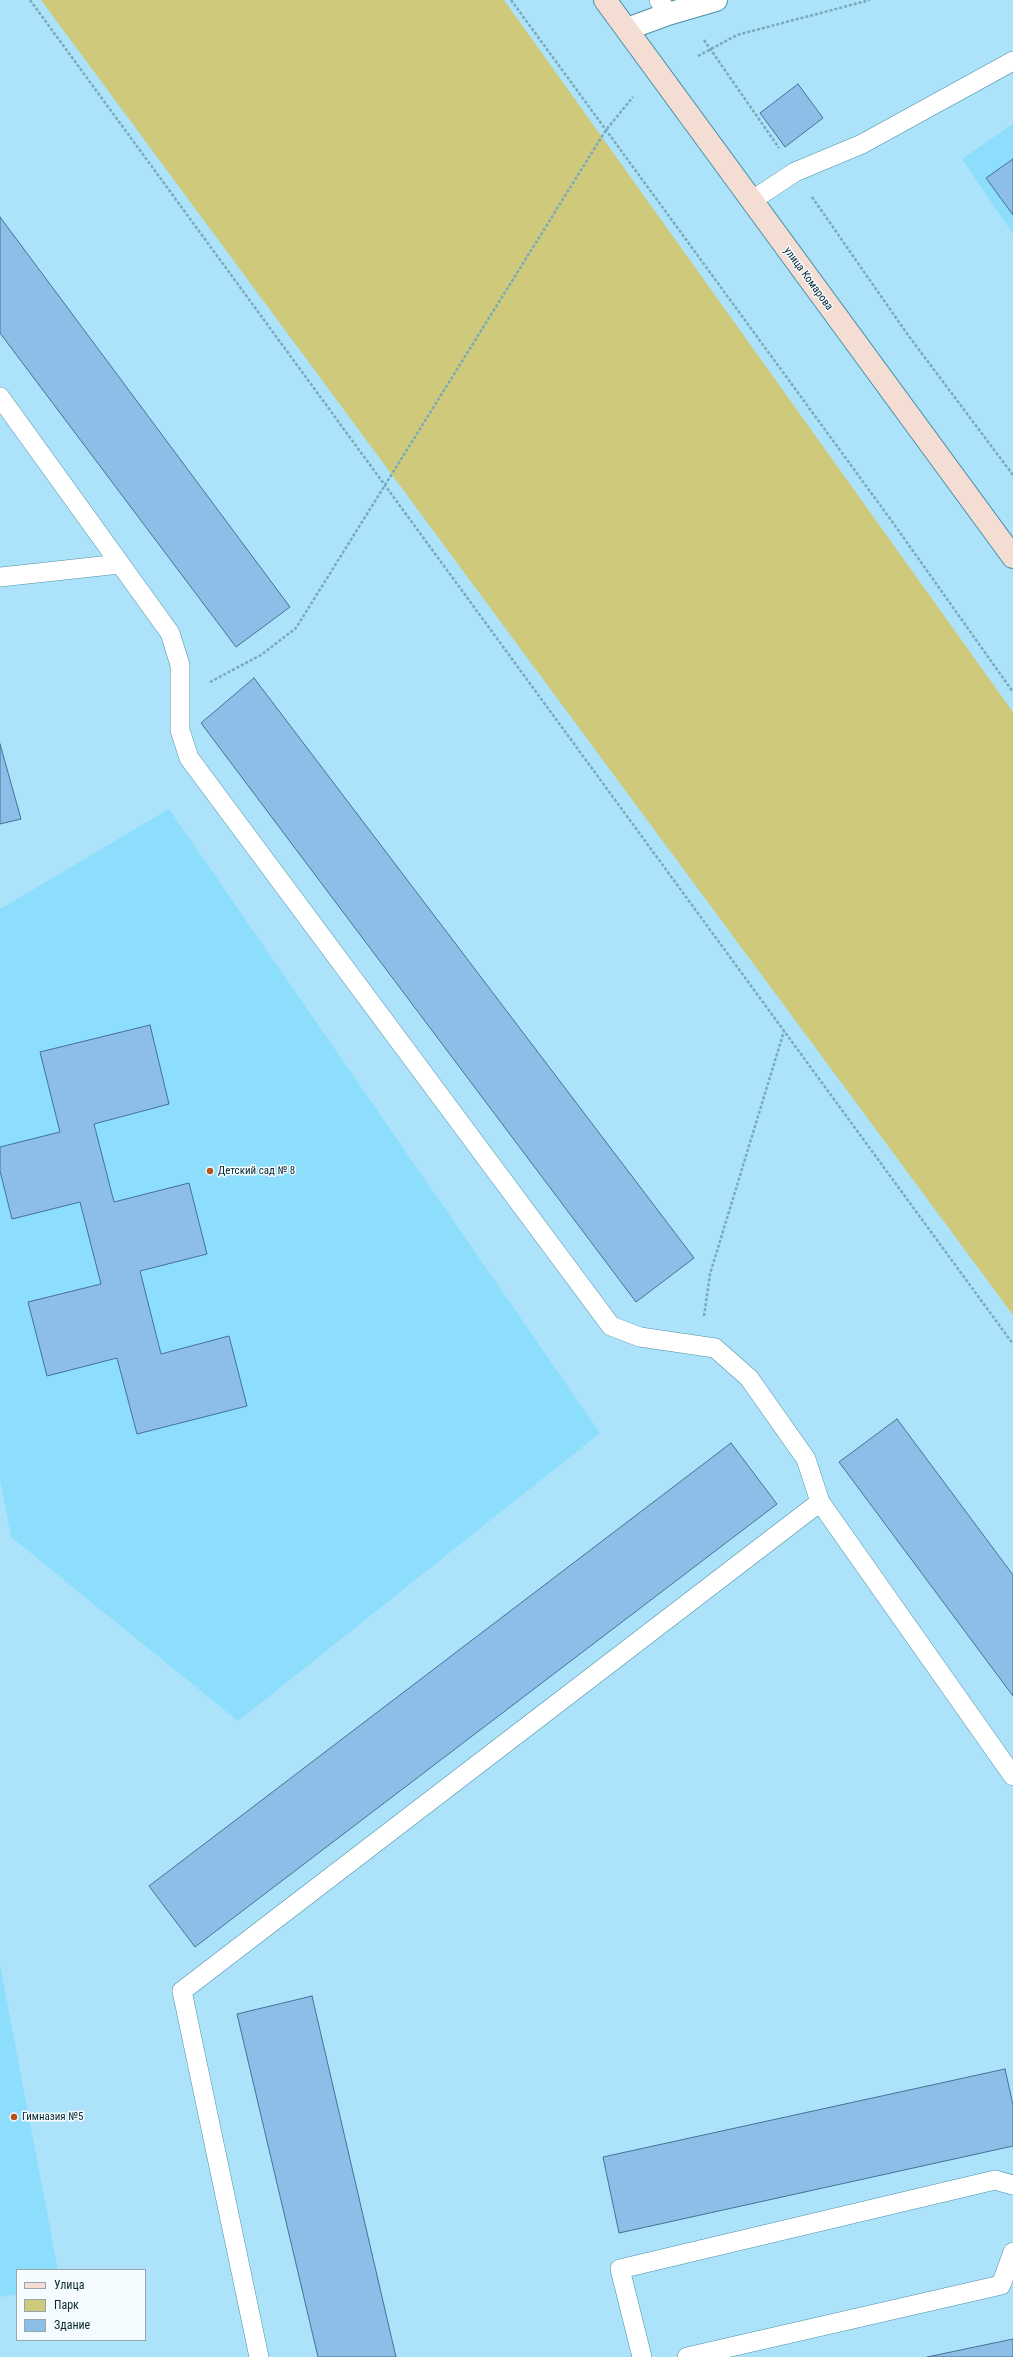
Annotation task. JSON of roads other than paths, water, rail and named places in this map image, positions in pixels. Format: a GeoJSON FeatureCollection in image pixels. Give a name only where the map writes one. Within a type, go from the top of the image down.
{"type":"FeatureCollection","features":[{"type":"Feature","properties":{"kind":"main road","name":"улица Комарова"},"geometry":{"type":"LineString","coordinates":[[604,0],[627,28],[750,201],[1013,557]]}},
{"type":"Feature","properties":{"kind":"street"},"geometry":{"type":"LineString","coordinates":[[627,28],[663,7],[716,0]]}},
{"type":"Feature","properties":{"kind":"lane"},"geometry":{"type":"LineString","coordinates":[[750,201],[795,172],[862,144],[1013,61]]}},
{"type":"Feature","properties":{"kind":"lane"},"geometry":{"type":"LineString","coordinates":[[0,397],[170,633],[180,665],[180,730],[188,758],[611,1326],[640,1337],[715,1348],[749,1378],[806,1459],[820,1502],[1013,1776]]}},
{"type":"Feature","properties":{"kind":"lane"},"geometry":{"type":"LineString","coordinates":[[0,577],[120,564]]}},
{"type":"Feature","properties":{"kind":"lane"},"geometry":{"type":"LineString","coordinates":[[259,2357],[182,1991],[820,1502]]}},
{"type":"Feature","properties":{"kind":"lane"},"geometry":{"type":"LineString","coordinates":[[642,2357],[620,2269],[995,2180],[1013,2185]]}},
{"type":"Feature","properties":{"kind":"lane"},"geometry":{"type":"LineString","coordinates":[[687,2357],[1001,2285],[1013,2252]]}},
{"type":"Feature","properties":{"kind":"place","name":"Детский сад № 8"},"geometry":{"type":"Point","coordinates":[210,1171]}},
{"type":"Feature","properties":{"kind":"place","name":"Гимназия №5"},"geometry":{"type":"Point","coordinates":[14,2117]}}]}
